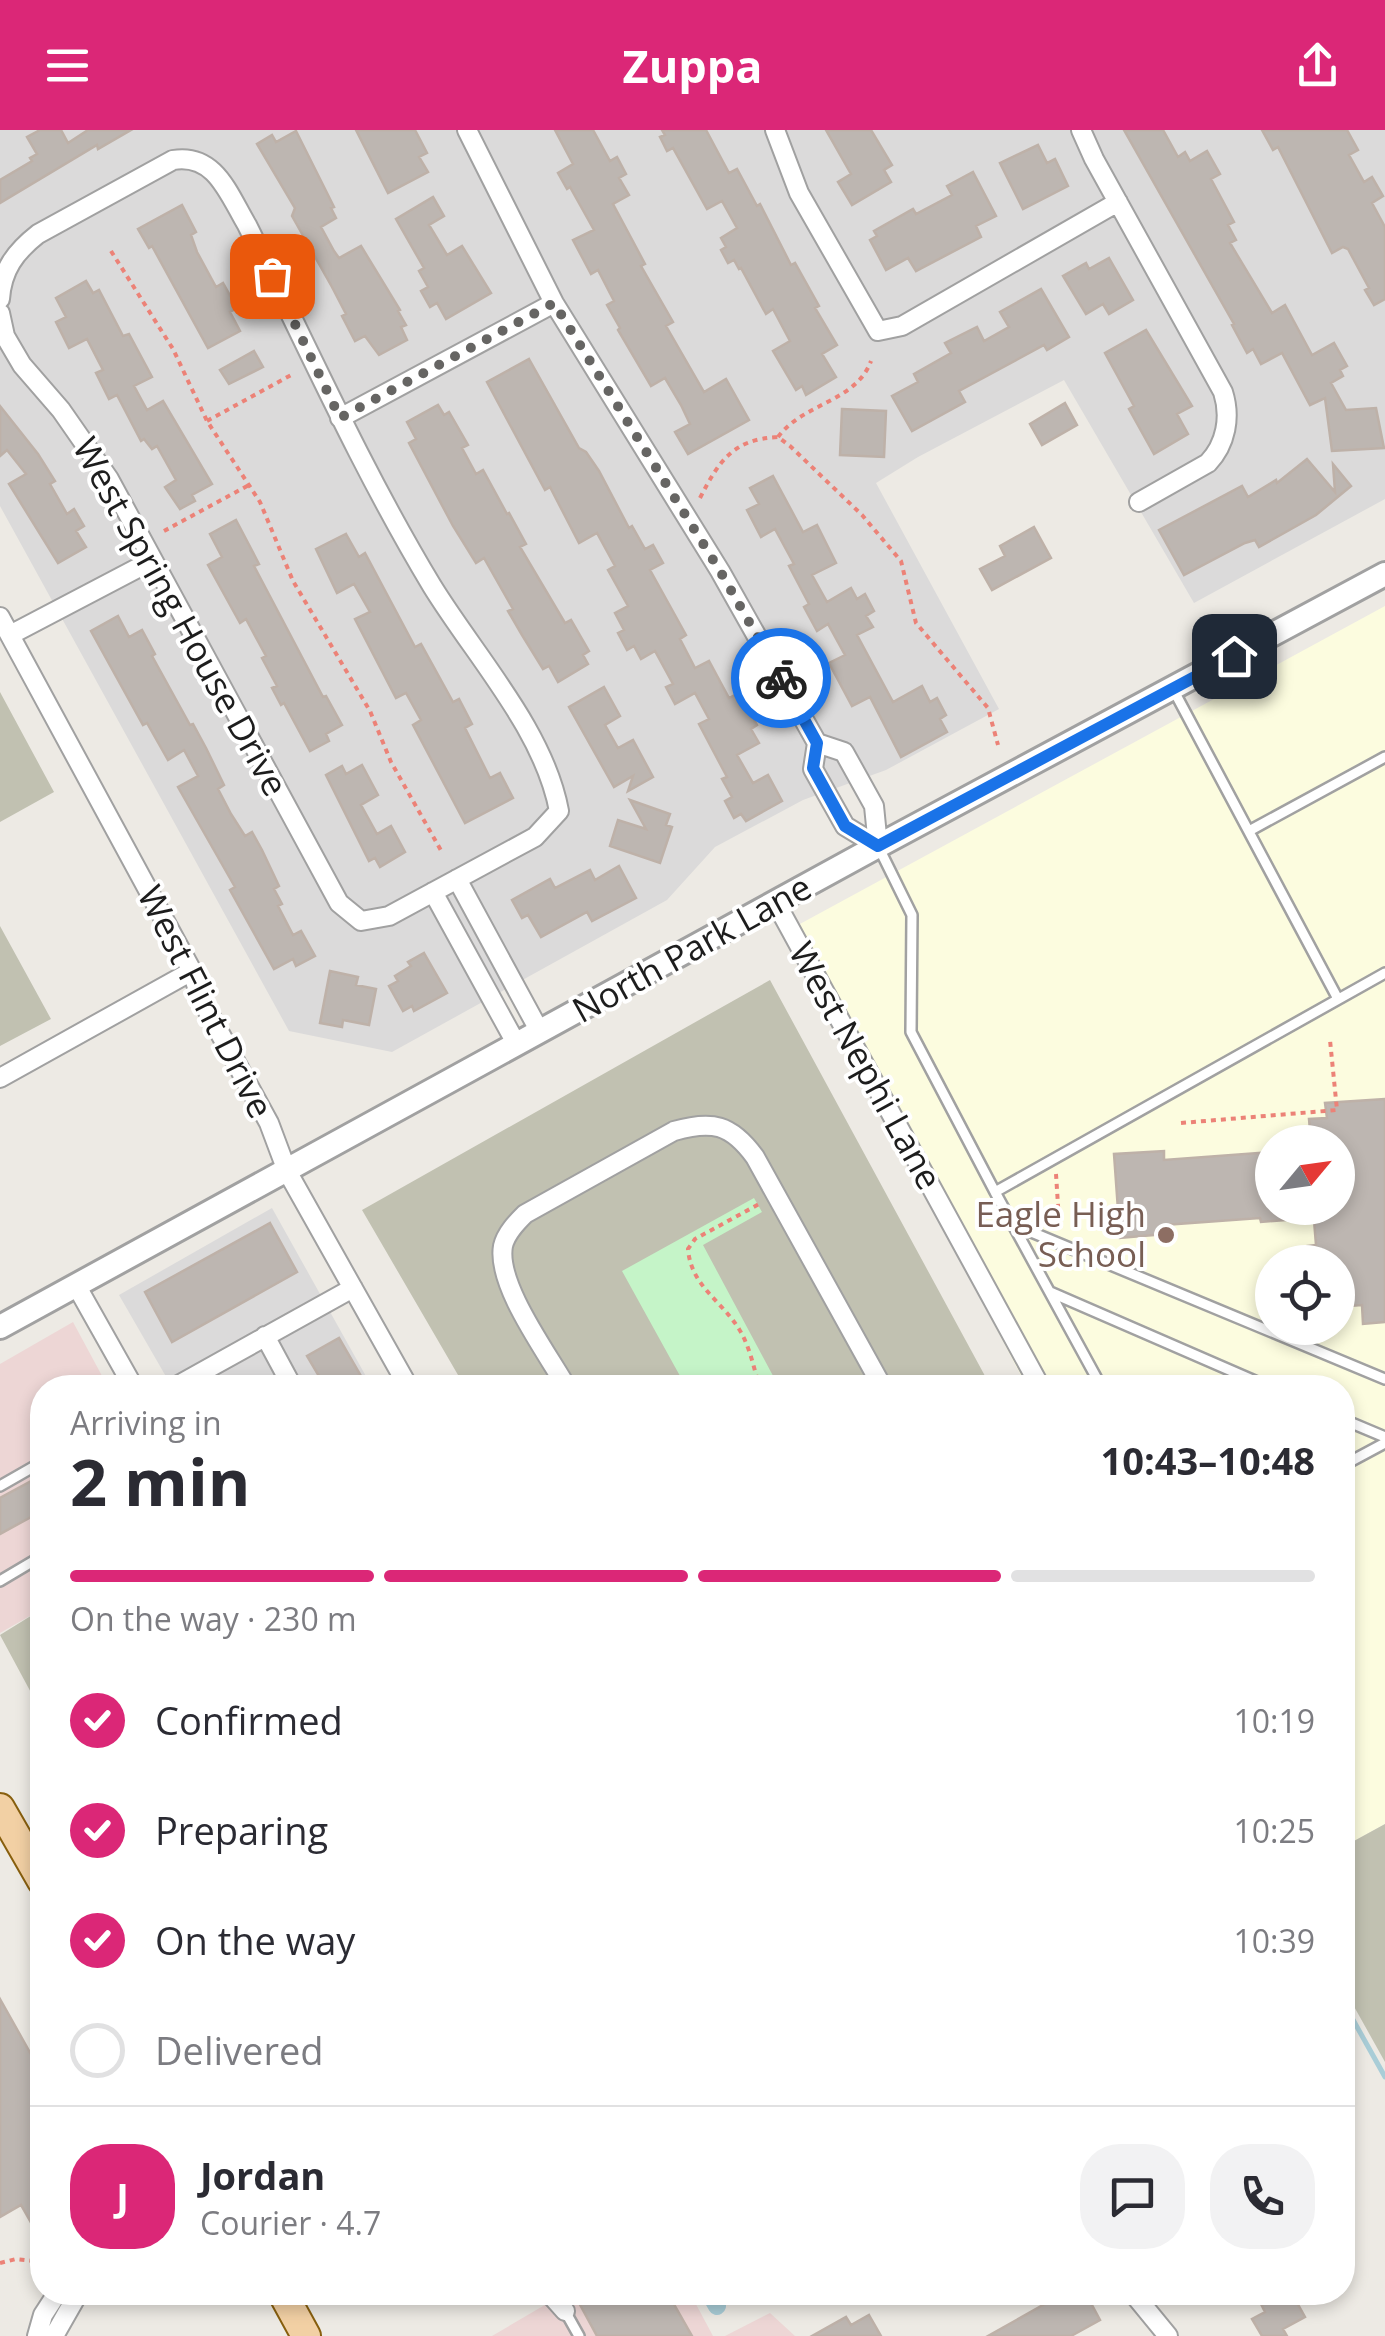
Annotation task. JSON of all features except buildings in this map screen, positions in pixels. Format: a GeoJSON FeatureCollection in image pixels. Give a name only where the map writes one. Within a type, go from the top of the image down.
{"type":"FeatureCollection","features":[{"type":"Feature","properties":{"kind":"main road"},"geometry":{"type":"LineString","coordinates":[[0,1808],[30,1860]]}},
{"type":"Feature","properties":{"kind":"main road"},"geometry":{"type":"LineString","coordinates":[[289,2305],[306,2336]]}},
{"type":"Feature","properties":{"kind":"street"},"geometry":{"type":"LineString","coordinates":[[467,130],[554,303],[720,571],[817,743],[813,768],[845,826],[878,846]]}},
{"type":"Feature","properties":{"kind":"street"},"geometry":{"type":"LineString","coordinates":[[775,130],[799,193],[878,331],[902,326],[1118,202]]}},
{"type":"Feature","properties":{"kind":"street"},"geometry":{"type":"LineString","coordinates":[[1081,130],[1224,392],[1228,408],[1226,428],[1208,463],[1140,502]]}},
{"type":"Feature","properties":{"kind":"street"},"geometry":{"type":"LineString","coordinates":[[0,299],[2,277],[20,249],[38,234],[173,160],[192,157],[205,163],[224,186],[340,418],[432,586],[534,742],[553,780],[559,811],[535,836],[433,892],[516,1045]]}},
{"type":"Feature","properties":{"kind":"street"},"geometry":{"type":"LineString","coordinates":[[340,418],[554,303]]}},
{"type":"Feature","properties":{"kind":"street","name":"West Spring House Drive"},"geometry":{"type":"LineString","coordinates":[[0,313],[5,336],[22,366],[91,450],[339,902],[361,921],[390,916],[433,892]]}},
{"type":"Feature","properties":{"kind":"street"},"geometry":{"type":"LineString","coordinates":[[10,635],[152,560]]}},
{"type":"Feature","properties":{"kind":"street","name":"North Park Lane"},"geometry":{"type":"LineString","coordinates":[[0,1327],[878,846],[1385,574]]}},
{"type":"Feature","properties":{"kind":"street","name":"West Flint Drive"},"geometry":{"type":"LineString","coordinates":[[0,617],[192,970],[200,997],[269,1124],[286,1171],[402,1375]]}},
{"type":"Feature","properties":{"kind":"street"},"geometry":{"type":"LineString","coordinates":[[817,743],[844,752],[874,806],[878,846]]}},
{"type":"Feature","properties":{"kind":"street"},"geometry":{"type":"LineString","coordinates":[[456,879],[540,1032]]}},
{"type":"Feature","properties":{"kind":"street","name":"West Nephi Lane"},"geometry":{"type":"LineString","coordinates":[[776,903],[1035,1375]]}},
{"type":"Feature","properties":{"kind":"street"},"geometry":{"type":"LineString","coordinates":[[0,1078],[192,970]]}},
{"type":"Feature","properties":{"kind":"street"},"geometry":{"type":"LineString","coordinates":[[560,1375],[511,1290],[503,1246],[512,1226],[525,1214],[657,1140],[696,1125],[720,1126],[741,1137],[755,1156],[876,1375]]}},
{"type":"Feature","properties":{"kind":"street"},"geometry":{"type":"LineString","coordinates":[[76,1285],[127,1375]]}},
{"type":"Feature","properties":{"kind":"street"},"geometry":{"type":"LineString","coordinates":[[195,1375],[353,1288]]}},
{"type":"Feature","properties":{"kind":"street"},"geometry":{"type":"LineString","coordinates":[[265,1336],[287,1375]]}},
{"type":"Feature","properties":{"kind":"street"},"geometry":{"type":"LineString","coordinates":[[37,2336],[50,2305]]}},
{"type":"Feature","properties":{"kind":"street"},"geometry":{"type":"LineString","coordinates":[[54,2336],[72,2305]]}},
{"type":"Feature","properties":{"kind":"street"},"geometry":{"type":"LineString","coordinates":[[560,2305],[565,2310]]}},
{"type":"Feature","properties":{"kind":"street"},"geometry":{"type":"LineString","coordinates":[[1143,2305],[1168,2336]]}},
{"type":"Feature","properties":{"kind":"lane"},"geometry":{"type":"LineString","coordinates":[[1173,688],[1338,999]]}},
{"type":"Feature","properties":{"kind":"lane"},"geometry":{"type":"LineString","coordinates":[[1249,832],[1385,756]]}},
{"type":"Feature","properties":{"kind":"lane"},"geometry":{"type":"LineString","coordinates":[[878,846],[912,916],[911,1032],[1095,1375]]}},
{"type":"Feature","properties":{"kind":"lane"},"geometry":{"type":"LineString","coordinates":[[995,1192],[1385,973]]}},
{"type":"Feature","properties":{"kind":"lane"},"geometry":{"type":"LineString","coordinates":[[1012,1224],[1385,1379]]}},
{"type":"Feature","properties":{"kind":"lane"},"geometry":{"type":"LineString","coordinates":[[1050,1292],[1240,1375]]}},
{"type":"Feature","properties":{"kind":"lane"},"geometry":{"type":"LineString","coordinates":[[1355,1425],[1385,1440]]}},
{"type":"Feature","properties":{"kind":"lane"},"geometry":{"type":"LineString","coordinates":[[1355,1458],[1385,1440]]}},
{"type":"Feature","properties":{"kind":"lane"},"geometry":{"type":"LineString","coordinates":[[0,1486],[30,1469]]}},
{"type":"Feature","properties":{"kind":"lane"},"geometry":{"type":"LineString","coordinates":[[0,1581],[30,1563]]}},
{"type":"Feature","properties":{"kind":"lane"},"geometry":{"type":"LineString","coordinates":[[565,2310],[580,2336]]}},
{"type":"Feature","properties":{"kind":"path"},"geometry":{"type":"LineString","coordinates":[[111,251],[159,324],[207,421],[260,502],[294,581],[370,711],[391,762],[443,854]]}},
{"type":"Feature","properties":{"kind":"path"},"geometry":{"type":"LineString","coordinates":[[700,498],[717,464],[726,455],[765,438],[778,437],[826,401],[859,384],[871,361]]}},
{"type":"Feature","properties":{"kind":"path"},"geometry":{"type":"LineString","coordinates":[[207,421],[293,374]]}},
{"type":"Feature","properties":{"kind":"path"},"geometry":{"type":"LineString","coordinates":[[778,437],[838,490],[901,561],[916,623],[988,708],[998,745]]}},
{"type":"Feature","properties":{"kind":"path"},"geometry":{"type":"LineString","coordinates":[[164,531],[249,485]]}},
{"type":"Feature","properties":{"kind":"path"},"geometry":{"type":"LineString","coordinates":[[1181,1123],[1338,1110],[1330,1040]]}},
{"type":"Feature","properties":{"kind":"path"},"geometry":{"type":"LineString","coordinates":[[1056,1174],[1059,1221]]}},
{"type":"Feature","properties":{"kind":"path"},"geometry":{"type":"LineString","coordinates":[[756,1375],[737,1324],[693,1275],[688,1250],[695,1239],[767,1199]]}},
{"type":"Feature","properties":{"kind":"path"},"geometry":{"type":"LineString","coordinates":[[0,2263],[30,2261]]}},
{"type":"Feature","properties":{"kind":"shaded area"},"geometry":{"type":"Polygon","coordinates":[[[0,130],[1385,130],[1385,499],[1194,603],[1064,380],[876,483],[999,709],[886,770],[803,800],[715,847],[667,900],[392,1052],[289,1031],[0,506],[0,130]]]}},
{"type":"Feature","properties":{"kind":"shaded area","name":"Eagle High School"},"geometry":{"type":"Polygon","coordinates":[[[1385,606],[1385,1824],[1355,1840],[1355,1375],[1021,1375],[787,931],[1385,606]]]}},
{"type":"Feature","properties":{"kind":"shaded area"},"geometry":{"type":"Polygon","coordinates":[[[0,692],[54,792],[0,822],[0,692]]]}},
{"type":"Feature","properties":{"kind":"shaded area"},"geometry":{"type":"Polygon","coordinates":[[[0,926],[51,1019],[0,1046],[0,926]]]}},
{"type":"Feature","properties":{"kind":"shaded area"},"geometry":{"type":"Polygon","coordinates":[[[770,980],[984,1375],[458,1375],[362,1210],[770,980]]]}},
{"type":"Feature","properties":{"kind":"shaded area"},"geometry":{"type":"Polygon","coordinates":[[[272,1208],[365,1375],[165,1375],[119,1295],[272,1208]]]}},
{"type":"Feature","properties":{"kind":"shaded area"},"geometry":{"type":"Polygon","coordinates":[[[73,1322],[102,1375],[30,1375],[30,1616],[0,1633],[0,1364],[73,1322]]]}},
{"type":"Feature","properties":{"kind":"shaded area"},"geometry":{"type":"Polygon","coordinates":[[[30,1616],[30,1691],[0,1635],[30,1616]]]}},
{"type":"Feature","properties":{"kind":"shaded area"},"geometry":{"type":"Polygon","coordinates":[[[1385,1824],[1385,2062],[1355,2008],[1355,1840],[1385,1824]]]}},
{"type":"Feature","properties":{"kind":"shaded area"},"geometry":{"type":"Polygon","coordinates":[[[545,2305],[696,2305],[713,2336],[492,2336],[545,2305]]]}},
{"type":"Feature","properties":{"kind":"shaded area"},"geometry":{"type":"Polygon","coordinates":[[[770,2313],[795,2336],[725,2336],[770,2313]]]}},
{"type":"Feature","properties":{"kind":"green space"},"geometry":{"type":"Polygon","coordinates":[[[754,1198],[762,1212],[703,1245],[773,1375],[679,1375],[622,1271],[754,1198]]]}},
{"type":"Feature","properties":{"kind":"waterway"},"geometry":{"type":"LineString","coordinates":[[1355,2023],[1385,2077]]}},
{"type":"Feature","properties":{"kind":"way so far"},"geometry":{"type":"LineString","coordinates":[[272,276],[340,418],[554,303],[720,571],[781,678]]}},
{"type":"Feature","properties":{"kind":"place","name":"Eagle High School"},"geometry":{"type":"Point","coordinates":[1166,1235]}},
{"type":"Feature","properties":{"kind":"route"},"geometry":{"type":"LineString","coordinates":[[781,678],[817,743],[813,768],[845,826],[878,846],[1234,656]]}}]}
